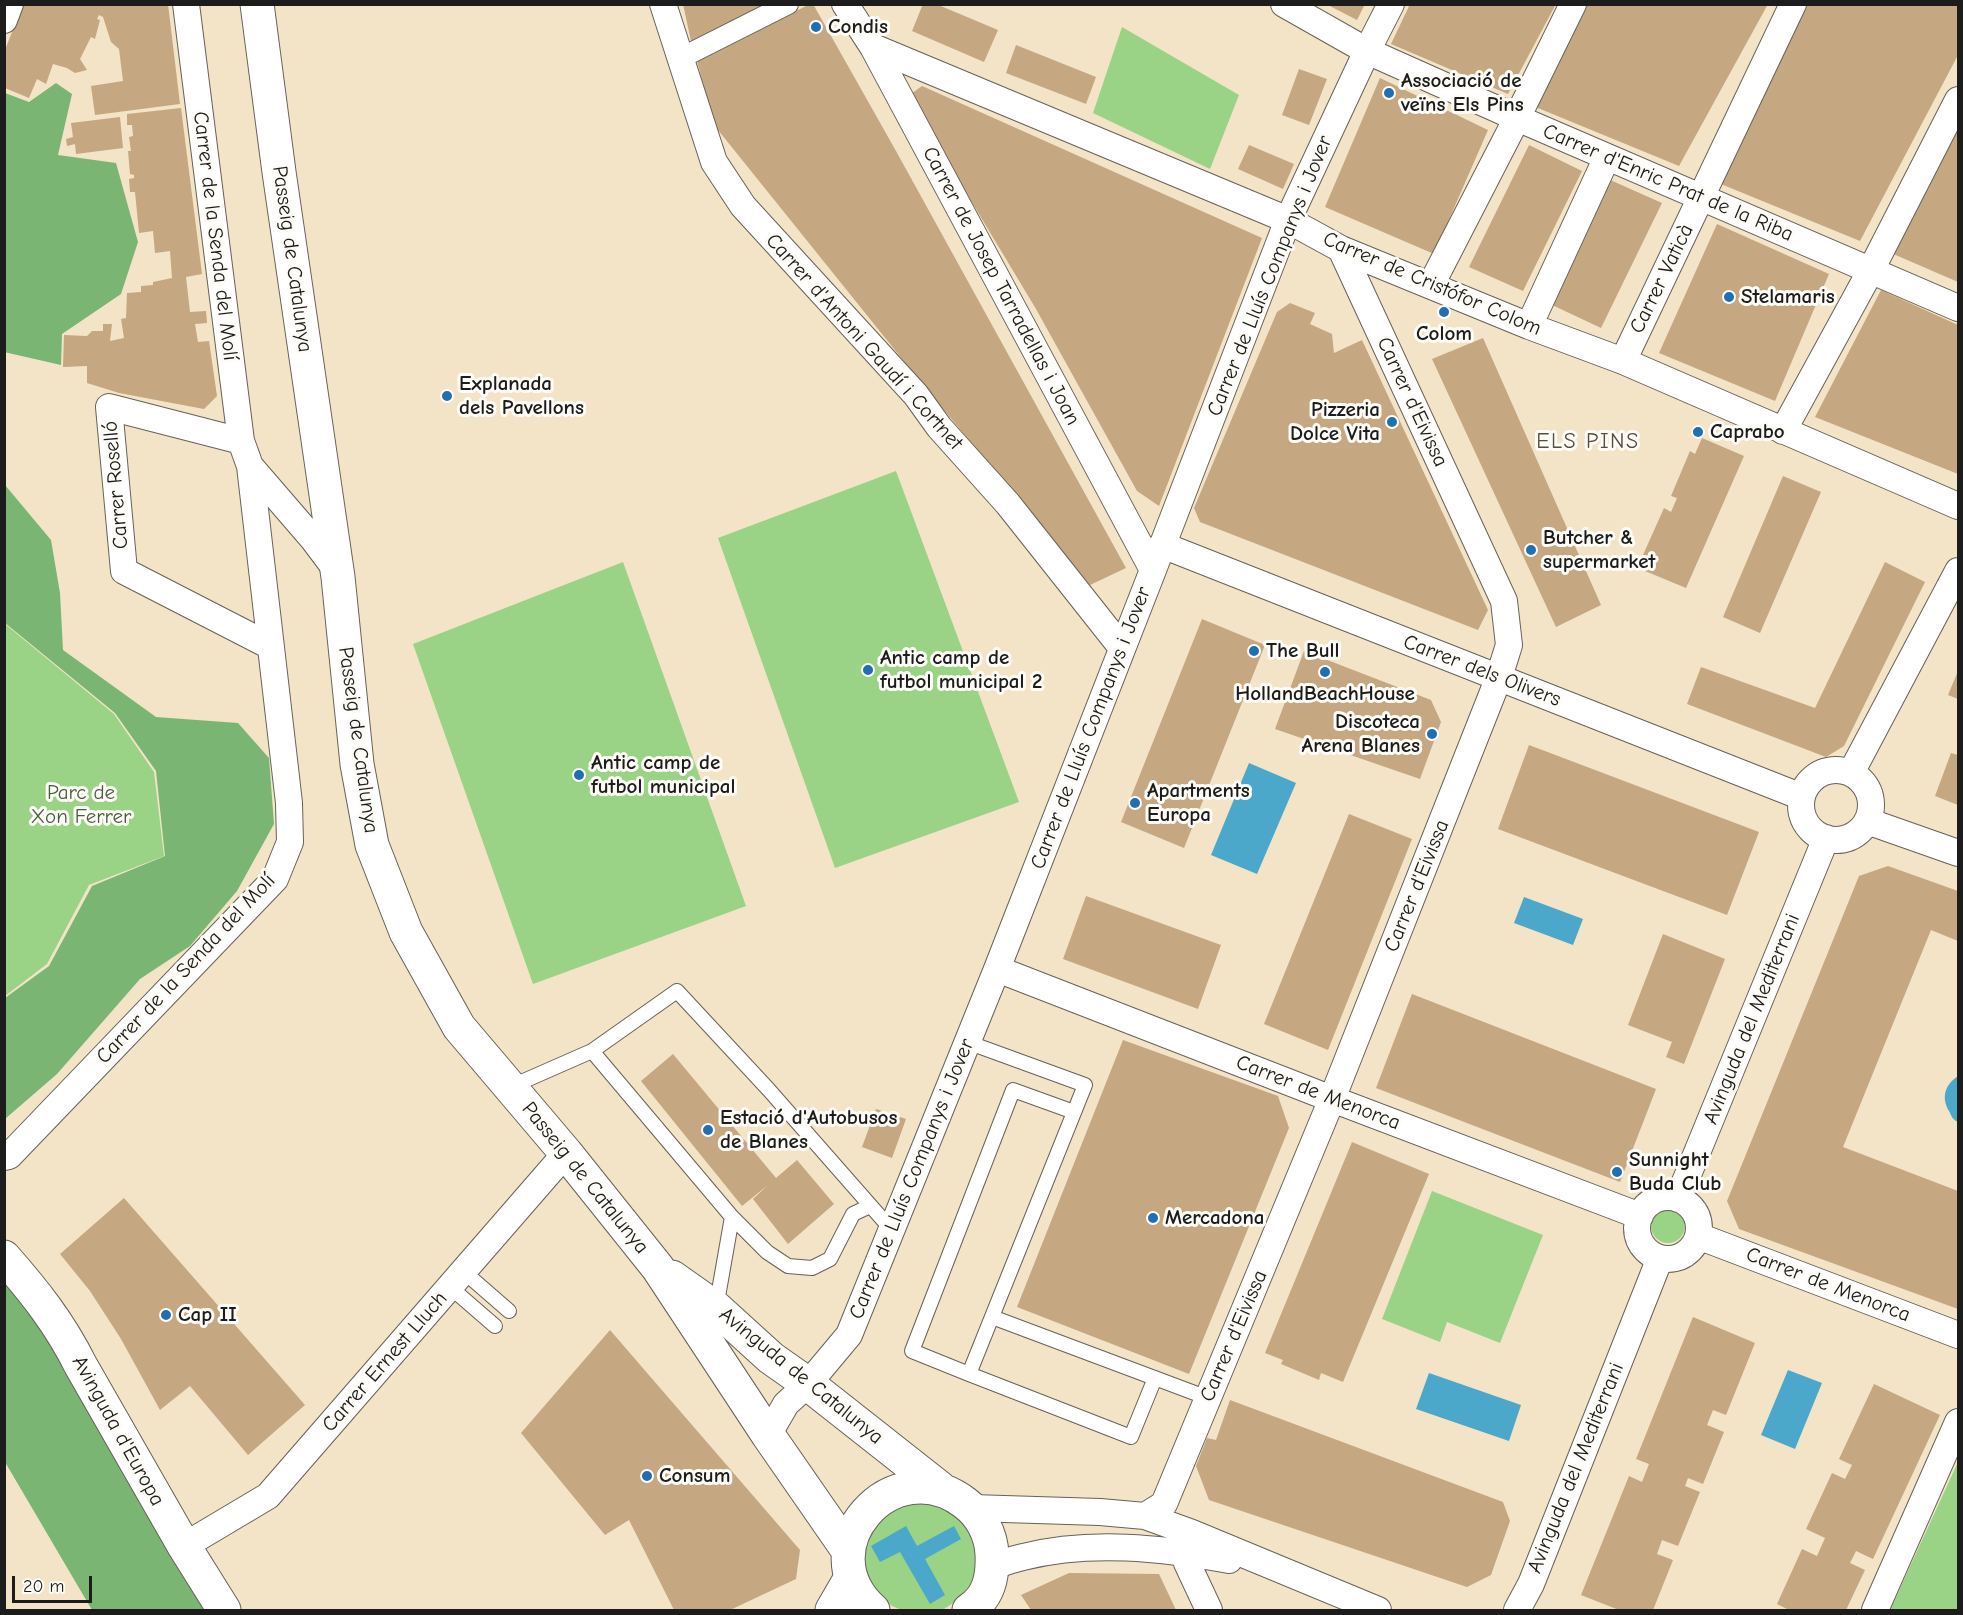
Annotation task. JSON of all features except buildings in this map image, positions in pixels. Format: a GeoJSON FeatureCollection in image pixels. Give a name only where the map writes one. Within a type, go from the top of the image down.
{"type":"FeatureCollection","features":[{"type":"Feature","properties":{"kind":"street"},"geometry":{"type":"LineString","coordinates":[[4,20],[10,4]]}},
{"type":"Feature","properties":{"kind":"street","name":"Carrer de la Senda del Molí"},"geometry":{"type":"LineString","coordinates":[[6,1161],[275,879],[290,842],[289,803],[250,466],[241,441],[186,4]]}},
{"type":"Feature","properties":{"kind":"street","name":"Passeig de Catalunya"},"geometry":{"type":"LineString","coordinates":[[257,4],[337,572],[357,764],[372,844],[406,932],[459,1026],[566,1153],[658,1268],[768,1435],[849,1564],[864,1602],[873,1611]]}},
{"type":"Feature","properties":{"kind":"street","name":"Carrer d'Antoni Gaudí i Cortnet"},"geometry":{"type":"LineString","coordinates":[[663,4],[714,162],[743,206],[916,395],[939,427],[1008,504],[1122,648]]}},
{"type":"Feature","properties":{"kind":"street"},"geometry":{"type":"LineString","coordinates":[[681,58],[788,4]]}},
{"type":"Feature","properties":{"kind":"street","name":"Carrer de Josep Tarradellas i Joan"},"geometry":{"type":"LineString","coordinates":[[845,4],[873,47],[1154,570]]}},
{"type":"Feature","properties":{"kind":"street","name":"Carrer d'Enric Prat de la Riba"},"geometry":{"type":"LineString","coordinates":[[1284,4],[1367,51],[1701,198],[1959,308]]}},
{"type":"Feature","properties":{"kind":"street","name":"Carrer de Lluís Companys i Jover"},"geometry":{"type":"LineString","coordinates":[[768,1435],[786,1404],[808,1384],[849,1335],[997,969],[1154,570],[1288,220],[1391,4]]}},
{"type":"Feature","properties":{"kind":"street"},"geometry":{"type":"LineString","coordinates":[[1431,285],[1573,4]]}},
{"type":"Feature","properties":{"kind":"street","name":"Carrer Vaticà"},"geometry":{"type":"LineString","coordinates":[[1623,361],[1793,4]]}},
{"type":"Feature","properties":{"kind":"street","name":"Carrer de Cristófor Colom"},"geometry":{"type":"LineString","coordinates":[[873,47],[1288,220],[1341,249],[1529,326],[1623,361],[1959,506]]}},
{"type":"Feature","properties":{"kind":"street"},"geometry":{"type":"LineString","coordinates":[[1783,431],[1872,270],[1959,100]]}},
{"type":"Feature","properties":{"kind":"street"},"geometry":{"type":"LineString","coordinates":[[1529,326],[1607,157]]}},
{"type":"Feature","properties":{"kind":"street","name":"Carrer d'Eivissa"},"geometry":{"type":"LineString","coordinates":[[1145,1516],[1164,1504],[1332,1099],[1499,677],[1509,645],[1504,601],[1341,249]]}},
{"type":"Feature","properties":{"kind":"street","name":"Carrer Roselló"},"geometry":{"type":"LineString","coordinates":[[241,441],[108,407],[124,572],[270,646]]}},
{"type":"Feature","properties":{"kind":"street","name":"Carrer de la Senda del Molí"},"geometry":{"type":"LineString","coordinates":[[250,466],[313,539],[337,572]]}},
{"type":"Feature","properties":{"kind":"street","name":"Carrer dels Olivers"},"geometry":{"type":"LineString","coordinates":[[1162,545],[1802,798]]}},
{"type":"Feature","properties":{"kind":"street"},"geometry":{"type":"LineString","coordinates":[[1851,773],[1959,570]]}},
{"type":"Feature","properties":{"kind":"street"},"geometry":{"type":"LineString","coordinates":[[1835,770],[1851,773],[1862,781],[1870,793],[1871,807],[1868,821],[1857,833],[1843,839],[1826,838],[1806,823],[1802,811],[1802,798],[1809,783],[1821,773],[1835,770]]}},
{"type":"Feature","properties":{"kind":"street"},"geometry":{"type":"LineString","coordinates":[[1868,821],[1959,853]]}},
{"type":"Feature","properties":{"kind":"street","name":"Avinguda del Mediterrani"},"geometry":{"type":"LineString","coordinates":[[1678,1199],[1826,838]]}},
{"type":"Feature","properties":{"kind":"street","name":"Carrer de Menorca"},"geometry":{"type":"LineString","coordinates":[[997,969],[1640,1216]]}},
{"type":"Feature","properties":{"kind":"street","name":"Carrer Ernest Lluch"},"geometry":{"type":"LineString","coordinates":[[184,1546],[268,1496],[566,1153]]}},
{"type":"Feature","properties":{"kind":"street"},"geometry":{"type":"LineString","coordinates":[[1669,1197],[1678,1199],[1688,1204],[1695,1213],[1699,1225],[1698,1236],[1694,1245],[1687,1252],[1669,1259],[1659,1258],[1643,1246],[1638,1236],[1637,1226],[1640,1216],[1651,1202],[1669,1197]]}},
{"type":"Feature","properties":{"kind":"street","name":"Carrer de Menorca"},"geometry":{"type":"LineString","coordinates":[[1698,1236],[1959,1335]]}},
{"type":"Feature","properties":{"kind":"street","name":"Avinguda d'Europa"},"geometry":{"type":"LineString","coordinates":[[4,1257],[38,1295],[66,1336],[184,1546],[224,1611]]}},
{"type":"Feature","properties":{"kind":"street","name":"Avinguda del Mediterrani"},"geometry":{"type":"LineString","coordinates":[[1517,1611],[1531,1584],[1659,1258]]}},
{"type":"Feature","properties":{"kind":"street","name":"Avinguda de Catalunya"},"geometry":{"type":"LineString","coordinates":[[658,1268],[716,1308],[771,1358],[808,1384],[940,1488],[955,1495],[972,1508]]}},
{"type":"Feature","properties":{"kind":"street"},"geometry":{"type":"LineString","coordinates":[[1875,1611],[1959,1422]]}},
{"type":"Feature","properties":{"kind":"street"},"geometry":{"type":"LineString","coordinates":[[832,1611],[863,1515],[882,1497],[910,1487],[940,1488]]}},
{"type":"Feature","properties":{"kind":"street"},"geometry":{"type":"LineString","coordinates":[[972,1508],[1100,1512],[1145,1516],[1192,1533],[1378,1611]]}},
{"type":"Feature","properties":{"kind":"street"},"geometry":{"type":"LineString","coordinates":[[972,1508],[985,1526],[991,1545],[987,1595]]}},
{"type":"Feature","properties":{"kind":"street"},"geometry":{"type":"LineString","coordinates":[[987,1595],[1023,1557],[1087,1548],[1131,1548],[1184,1552],[1271,1567]]}},
{"type":"Feature","properties":{"kind":"street"},"geometry":{"type":"LineString","coordinates":[[1184,1552],[1209,1611]]}},
{"type":"Feature","properties":{"kind":"lane"},"geometry":{"type":"LineString","coordinates":[[510,1087],[592,1052],[677,991],[769,1090],[891,1229]]}},
{"type":"Feature","properties":{"kind":"lane"},"geometry":{"type":"LineString","coordinates":[[967,1042],[1085,1085],[969,1374]]}},
{"type":"Feature","properties":{"kind":"lane"},"geometry":{"type":"LineString","coordinates":[[592,1052],[732,1217],[767,1252],[788,1266],[812,1269],[830,1259],[854,1214],[870,1206]]}},
{"type":"Feature","properties":{"kind":"lane"},"geometry":{"type":"LineString","coordinates":[[1074,1112],[1013,1090],[912,1351],[1131,1437],[1155,1378]]}},
{"type":"Feature","properties":{"kind":"lane"},"geometry":{"type":"LineString","coordinates":[[716,1308],[732,1217]]}},
{"type":"Feature","properties":{"kind":"lane"},"geometry":{"type":"LineString","coordinates":[[457,1279],[508,1311]]}},
{"type":"Feature","properties":{"kind":"lane"},"geometry":{"type":"LineString","coordinates":[[457,1279],[495,1326]]}},
{"type":"Feature","properties":{"kind":"lane"},"geometry":{"type":"LineString","coordinates":[[992,1317],[1208,1398]]}},
{"type":"Feature","properties":{"kind":"green space"},"geometry":{"type":"Polygon","coordinates":[[[1122,27],[1239,95],[1210,169],[1093,113],[1122,27]]]}},
{"type":"Feature","properties":{"kind":"green space"},"geometry":{"type":"Polygon","coordinates":[[[56,83],[72,94],[58,155],[116,163],[138,242],[121,294],[62,334],[61,365],[4,352],[5,93],[29,102],[56,83]]]}},
{"type":"Feature","properties":{"kind":"green space","name":"Antic camp de futbol municipal 2"},"geometry":{"type":"Polygon","coordinates":[[[896,471],[1019,802],[835,868],[718,538],[896,471]]]}},
{"type":"Feature","properties":{"kind":"green space"},"geometry":{"type":"Polygon","coordinates":[[[5,485],[51,540],[60,593],[63,650],[156,717],[238,723],[269,758],[274,824],[237,891],[190,946],[140,979],[57,1074],[5,1119],[5,998],[49,966],[92,886],[165,856],[156,771],[115,713],[5,623],[5,485]]]}},
{"type":"Feature","properties":{"kind":"green space","name":"Antic camp de futbol municipal"},"geometry":{"type":"Polygon","coordinates":[[[623,562],[746,906],[533,984],[413,644],[623,562]]]}},
{"type":"Feature","properties":{"kind":"green space","name":"Parc de Xon Ferrer"},"geometry":{"type":"Polygon","coordinates":[[[5,624],[114,714],[154,772],[164,856],[89,885],[47,964],[5,996],[5,624]]]}},
{"type":"Feature","properties":{"kind":"green space"},"geometry":{"type":"Polygon","coordinates":[[[1432,1191],[1543,1235],[1500,1343],[1447,1322],[1440,1342],[1382,1319],[1432,1191]]]}},
{"type":"Feature","properties":{"kind":"green space"},"geometry":{"type":"Polygon","coordinates":[[[1668,1209],[1680,1214],[1685,1226],[1680,1238],[1668,1243],[1656,1238],[1651,1226],[1656,1214],[1668,1209]]]}},
{"type":"Feature","properties":{"kind":"green space"},"geometry":{"type":"Polygon","coordinates":[[[4,1246],[224,1610],[92,1610],[5,1462],[4,1246]]]}},
{"type":"Feature","properties":{"kind":"green space"},"geometry":{"type":"Polygon","coordinates":[[[1958,1462],[1958,1610],[1890,1610],[1958,1462]]]}},
{"type":"Feature","properties":{"kind":"green space"},"geometry":{"type":"Polygon","coordinates":[[[928,1499],[963,1517],[977,1550],[977,1568],[970,1585],[959,1599],[944,1609],[902,1610],[877,1595],[867,1578],[863,1558],[866,1539],[890,1508],[928,1499]]]}},
{"type":"Feature","properties":{"kind":"water"},"geometry":{"type":"Polygon","coordinates":[[[1249,763],[1296,783],[1257,874],[1211,855],[1249,763]]]}},
{"type":"Feature","properties":{"kind":"water"},"geometry":{"type":"Polygon","coordinates":[[[1524,897],[1583,919],[1573,945],[1514,923],[1524,897]]]}},
{"type":"Feature","properties":{"kind":"water"},"geometry":{"type":"Polygon","coordinates":[[[1958,1076],[1958,1122],[1954,1120],[1947,1106],[1945,1096],[1947,1087],[1958,1076]]]}},
{"type":"Feature","properties":{"kind":"water"},"geometry":{"type":"Polygon","coordinates":[[[1788,1370],[1822,1383],[1795,1449],[1761,1435],[1788,1370]]]}},
{"type":"Feature","properties":{"kind":"water"},"geometry":{"type":"Polygon","coordinates":[[[1429,1373],[1521,1405],[1509,1441],[1416,1409],[1429,1373]]]}},
{"type":"Feature","properties":{"kind":"water"},"geometry":{"type":"Polygon","coordinates":[[[906,1526],[917,1546],[954,1526],[961,1539],[925,1559],[945,1595],[930,1604],[900,1552],[880,1562],[871,1546],[906,1526]]]}},
{"type":"Feature","properties":{"kind":"place","name":"Condis"},"geometry":{"type":"Point","coordinates":[816,27]}},
{"type":"Feature","properties":{"kind":"place","name":"Associació de veïns Els Pins"},"geometry":{"type":"Point","coordinates":[1389,93]}},
{"type":"Feature","properties":{"kind":"place","name":"Stelamaris"},"geometry":{"type":"Point","coordinates":[1729,297]}},
{"type":"Feature","properties":{"kind":"place","name":"Colom"},"geometry":{"type":"Point","coordinates":[1444,312]}},
{"type":"Feature","properties":{"kind":"place","name":"Explanada dels Pavellons"},"geometry":{"type":"Point","coordinates":[447,396]}},
{"type":"Feature","properties":{"kind":"place","name":"Pizzeria Dolce Vita"},"geometry":{"type":"Point","coordinates":[1392,422]}},
{"type":"Feature","properties":{"kind":"place","name":"Caprabo"},"geometry":{"type":"Point","coordinates":[1698,432]}},
{"type":"Feature","properties":{"kind":"place","name":"Butcher & supermarket"},"geometry":{"type":"Point","coordinates":[1531,550]}},
{"type":"Feature","properties":{"kind":"place","name":"The Bull"},"geometry":{"type":"Point","coordinates":[1254,651]}},
{"type":"Feature","properties":{"kind":"place","name":"Antic camp de futbol municipal 2"},"geometry":{"type":"Point","coordinates":[868,670]}},
{"type":"Feature","properties":{"kind":"place","name":"HollandBeachHouse"},"geometry":{"type":"Point","coordinates":[1325,672]}},
{"type":"Feature","properties":{"kind":"place","name":"Discoteca Arena Blanes"},"geometry":{"type":"Point","coordinates":[1432,734]}},
{"type":"Feature","properties":{"kind":"place","name":"Antic camp de futbol municipal"},"geometry":{"type":"Point","coordinates":[579,775]}},
{"type":"Feature","properties":{"kind":"place","name":"Apartments Europa"},"geometry":{"type":"Point","coordinates":[1135,803]}},
{"type":"Feature","properties":{"kind":"place","name":"Estació d'Autobusos de Blanes"},"geometry":{"type":"Point","coordinates":[708,1130]}},
{"type":"Feature","properties":{"kind":"place","name":"Sunnight Buda Club"},"geometry":{"type":"Point","coordinates":[1617,1172]}},
{"type":"Feature","properties":{"kind":"place","name":"Mercadona"},"geometry":{"type":"Point","coordinates":[1153,1218]}},
{"type":"Feature","properties":{"kind":"place","name":"Cap II"},"geometry":{"type":"Point","coordinates":[166,1315]}},
{"type":"Feature","properties":{"kind":"place","name":"Consum"},"geometry":{"type":"Point","coordinates":[647,1476]}},
{"type":"Feature","properties":{"kind":"district","name":"ELS PINS"},"geometry":{"type":"Point","coordinates":[1588,442]}}]}
